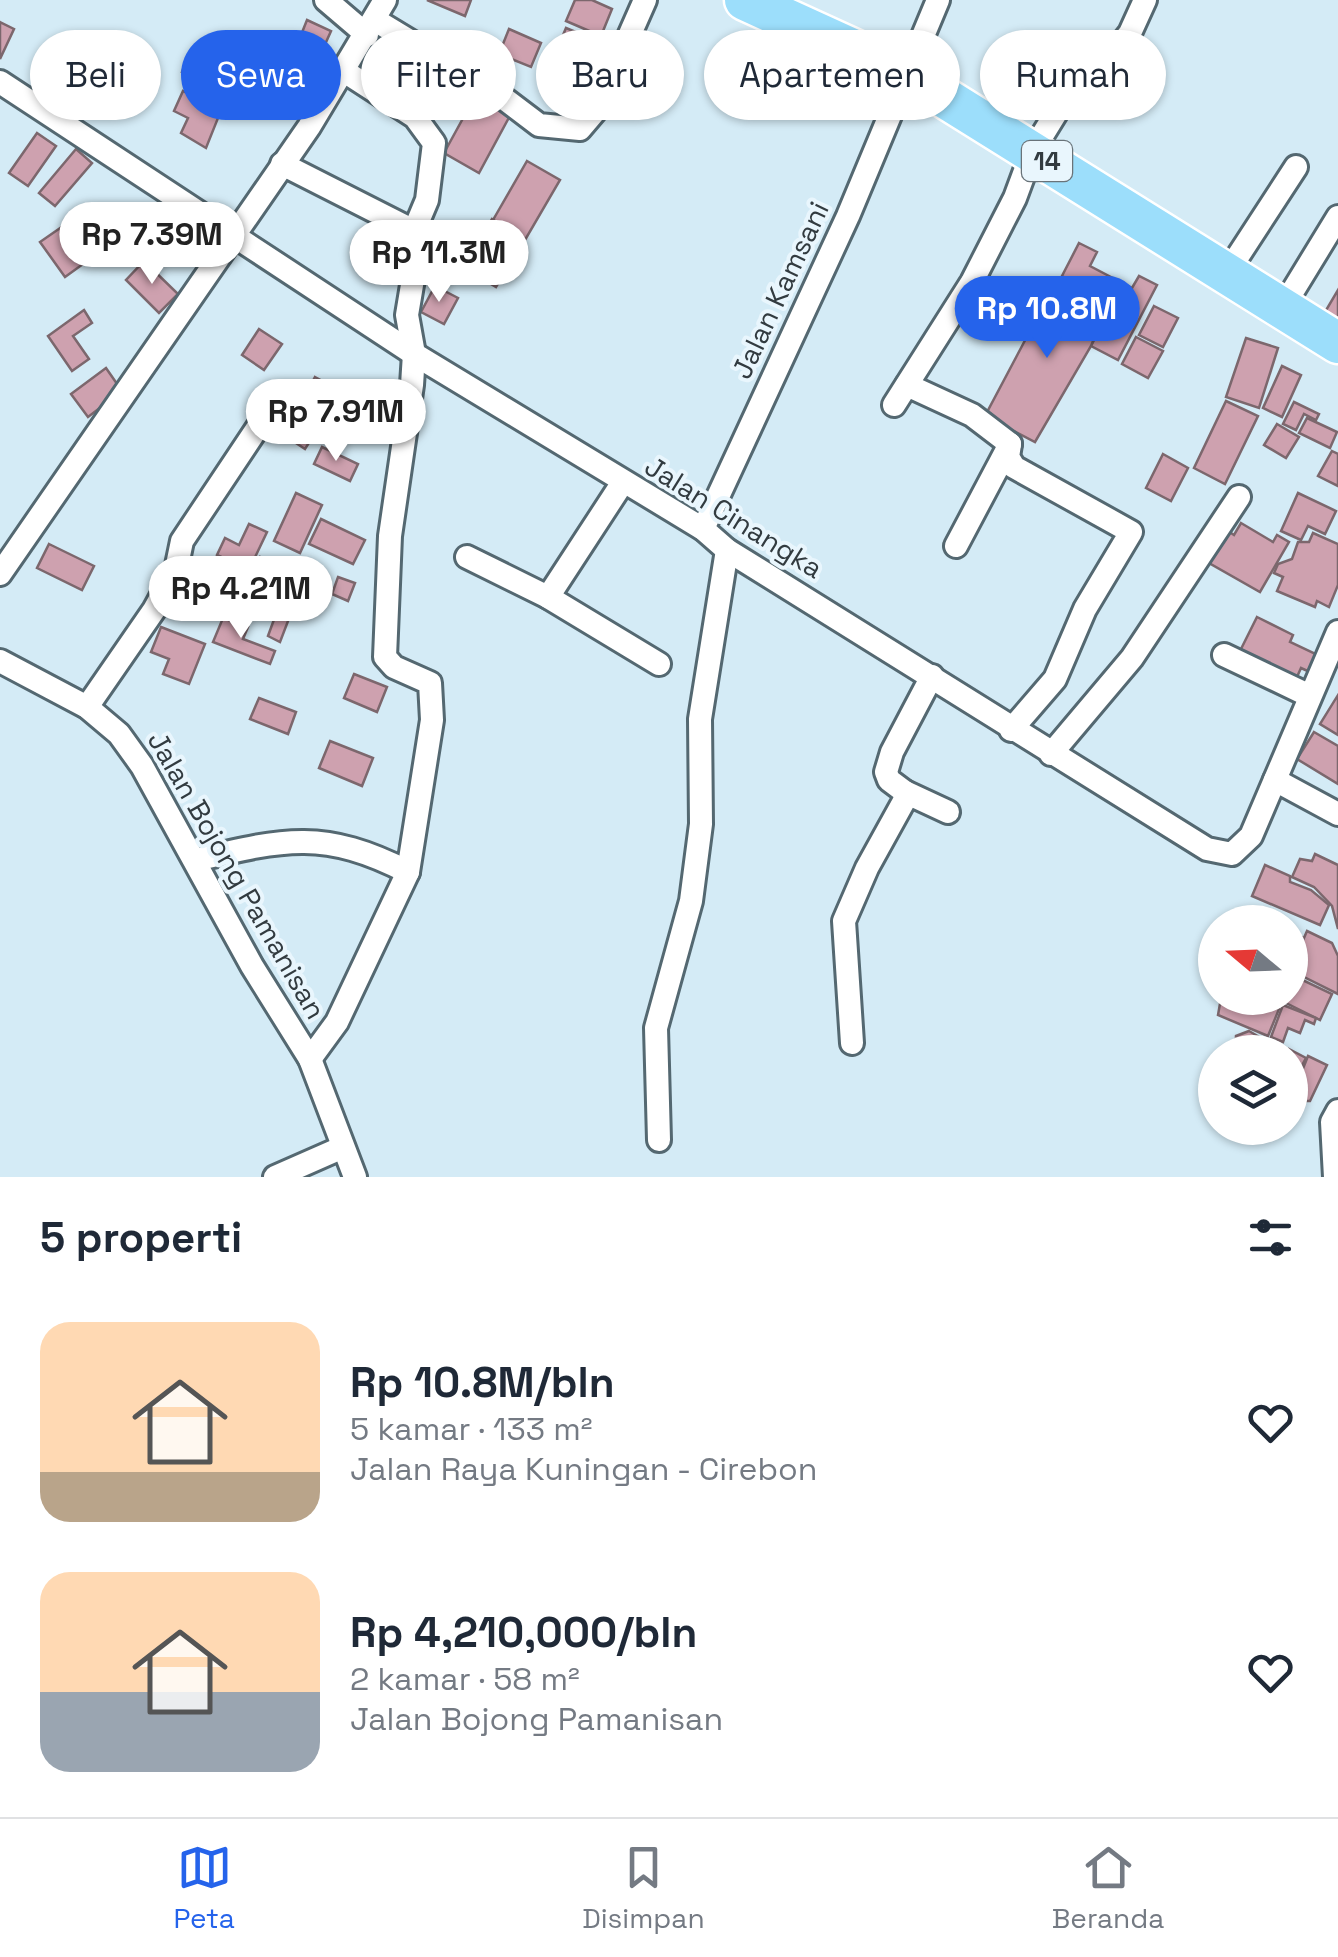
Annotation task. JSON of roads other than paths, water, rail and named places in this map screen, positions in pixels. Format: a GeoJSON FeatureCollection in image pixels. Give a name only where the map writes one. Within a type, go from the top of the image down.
{"type":"FeatureCollection","features":[{"type":"Feature","properties":{"kind":"highway","name":"14"},"geometry":{"type":"LineString","coordinates":[[744,0],[812,30]]}},
{"type":"Feature","properties":{"kind":"highway","name":"14"},"geometry":{"type":"LineString","coordinates":[[960,106],[1338,342]]}},
{"type":"Feature","properties":{"kind":"street"},"geometry":{"type":"LineString","coordinates":[[326,0],[376,18],[502,97],[538,125],[580,130],[596,108],[645,0]]}},
{"type":"Feature","properties":{"kind":"street","name":"Jalan Kamsani"},"geometry":{"type":"LineString","coordinates":[[925,30],[938,0]]}},
{"type":"Feature","properties":{"kind":"street"},"geometry":{"type":"LineString","coordinates":[[894,405],[972,282],[1032,152],[1068,92],[1108,62],[1130,33],[1145,0]]}},
{"type":"Feature","properties":{"kind":"street"},"geometry":{"type":"LineString","coordinates":[[0,574],[282,164],[376,18]]}},
{"type":"Feature","properties":{"kind":"street"},"geometry":{"type":"LineString","coordinates":[[344,71],[415,118],[434,143],[427,200],[414,231]]}},
{"type":"Feature","properties":{"kind":"street","name":"Jalan Cinangka"},"geometry":{"type":"LineString","coordinates":[[0,82],[414,354],[703,529],[727,550],[932,676],[1011,730],[1222,855],[1240,851],[1251,836],[1338,632]]}},
{"type":"Feature","properties":{"kind":"street","name":"Jalan Kamsani"},"geometry":{"type":"LineString","coordinates":[[703,529],[848,216],[887,120]]}},
{"type":"Feature","properties":{"kind":"street"},"geometry":{"type":"LineString","coordinates":[[282,164],[414,231],[420,243],[407,315],[414,354],[409,417],[390,536],[385,657],[394,667],[430,683],[432,720],[408,872],[337,1022],[310,1059]]}},
{"type":"Feature","properties":{"kind":"street"},"geometry":{"type":"LineString","coordinates":[[1227,273],[1296,167]]}},
{"type":"Feature","properties":{"kind":"street"},"geometry":{"type":"LineString","coordinates":[[1283,308],[1338,217]]}},
{"type":"Feature","properties":{"kind":"street"},"geometry":{"type":"LineString","coordinates":[[907,385],[972,416],[1010,444]]}},
{"type":"Feature","properties":{"kind":"street"},"geometry":{"type":"LineString","coordinates":[[87,707],[154,610],[176,570],[182,541],[264,418]]}},
{"type":"Feature","properties":{"kind":"street"},"geometry":{"type":"LineString","coordinates":[[956,546],[1010,444]]}},
{"type":"Feature","properties":{"kind":"street"},"geometry":{"type":"LineString","coordinates":[[1010,444],[1008,457],[1014,466],[1131,532],[1085,609],[1054,678],[1011,730]]}},
{"type":"Feature","properties":{"kind":"street"},"geometry":{"type":"LineString","coordinates":[[548,597],[623,482]]}},
{"type":"Feature","properties":{"kind":"street"},"geometry":{"type":"LineString","coordinates":[[1051,754],[1132,658],[1239,497]]}},
{"type":"Feature","properties":{"kind":"street"},"geometry":{"type":"LineString","coordinates":[[659,1140],[656,1028],[691,902],[701,824],[700,718],[727,550]]}},
{"type":"Feature","properties":{"kind":"street"},"geometry":{"type":"LineString","coordinates":[[467,558],[548,597],[659,664]]}},
{"type":"Feature","properties":{"kind":"street"},"geometry":{"type":"LineString","coordinates":[[1224,655],[1310,696]]}},
{"type":"Feature","properties":{"kind":"street","name":"Jalan Bojong Pamanisan"},"geometry":{"type":"LineString","coordinates":[[0,661],[87,707],[119,734],[142,766],[310,1059],[354,1177]]}},
{"type":"Feature","properties":{"kind":"street"},"geometry":{"type":"LineString","coordinates":[[932,676],[888,762],[889,780],[948,812]]}},
{"type":"Feature","properties":{"kind":"street"},"geometry":{"type":"LineString","coordinates":[[1275,780],[1338,814]]}},
{"type":"Feature","properties":{"kind":"street"},"geometry":{"type":"LineString","coordinates":[[852,1042],[844,921],[905,792]]}},
{"type":"Feature","properties":{"kind":"street"},"geometry":{"type":"LineString","coordinates":[[196,860],[289,839],[373,854],[408,872]]}},
{"type":"Feature","properties":{"kind":"street"},"geometry":{"type":"LineString","coordinates":[[1335,1177],[1332,1122],[1338,1111]]}},
{"type":"Feature","properties":{"kind":"street"},"geometry":{"type":"LineString","coordinates":[[275,1177],[341,1148]]}}]}
